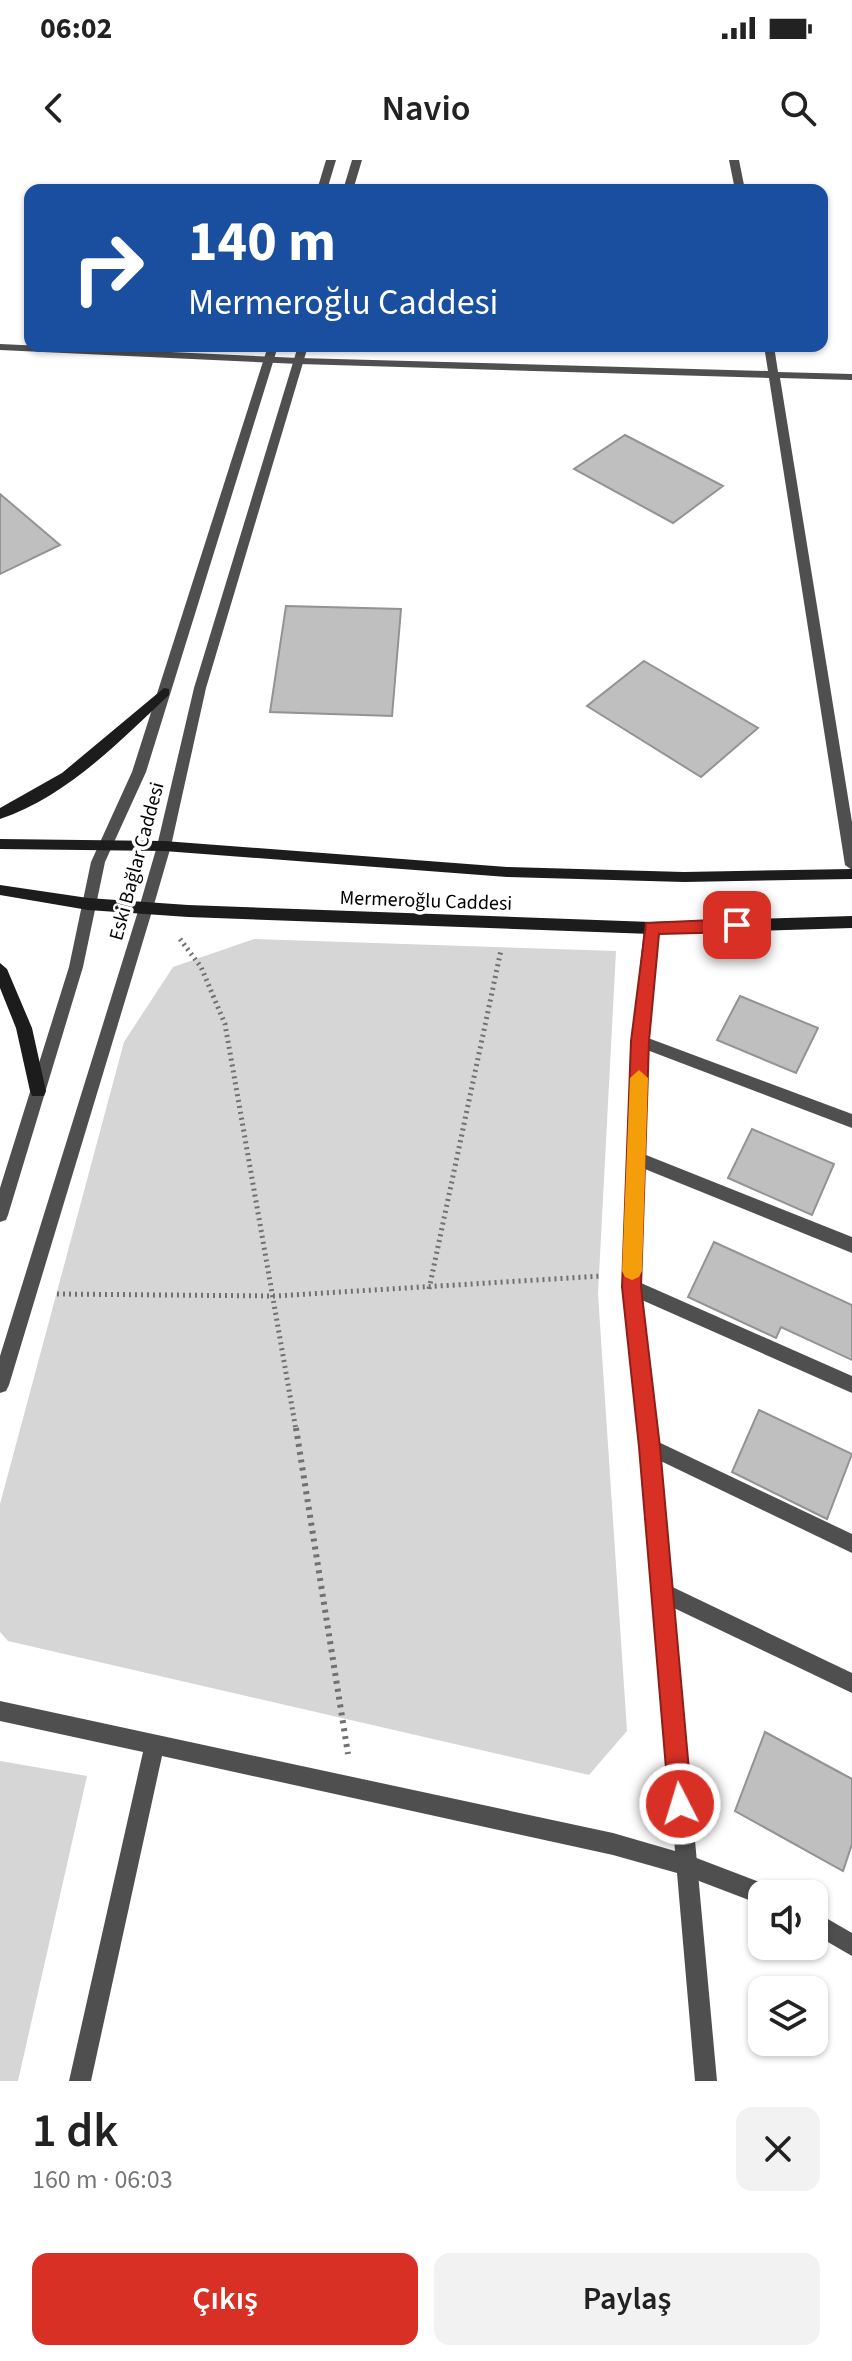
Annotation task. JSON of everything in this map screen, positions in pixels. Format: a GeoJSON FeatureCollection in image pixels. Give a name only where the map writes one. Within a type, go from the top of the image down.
{"type":"FeatureCollection","features":[{"type":"Feature","properties":{"kind":"main road"},"geometry":{"type":"LineString","coordinates":[[0,814],[22,805],[98,753],[164,692]]}},
{"type":"Feature","properties":{"kind":"main road","name":"Mermeroğlu Caddesi"},"geometry":{"type":"LineString","coordinates":[[0,844],[164,846],[507,872],[684,877],[852,874]]}},
{"type":"Feature","properties":{"kind":"main road","name":"Mermeroğlu Caddesi"},"geometry":{"type":"LineString","coordinates":[[0,890],[88,904],[146,908],[507,923],[651,928],[852,922]]}},
{"type":"Feature","properties":{"kind":"main road"},"geometry":{"type":"LineString","coordinates":[[0,969],[24,1028],[38,1091]]}},
{"type":"Feature","properties":{"kind":"street"},"geometry":{"type":"LineString","coordinates":[[324,184],[331,160]]}},
{"type":"Feature","properties":{"kind":"street"},"geometry":{"type":"LineString","coordinates":[[350,184],[357,160]]}},
{"type":"Feature","properties":{"kind":"street"},"geometry":{"type":"LineString","coordinates":[[734,160],[739,184]]}},
{"type":"Feature","properties":{"kind":"street"},"geometry":{"type":"LineString","coordinates":[[0,347],[24,348]]}},
{"type":"Feature","properties":{"kind":"street"},"geometry":{"type":"LineString","coordinates":[[103,352],[269,360],[301,354],[852,377]]}},
{"type":"Feature","properties":{"kind":"street","name":"Eski Bağlar Caddesi"},"geometry":{"type":"LineString","coordinates":[[0,1215],[76,967],[91,884],[139,772],[271,352]]}},
{"type":"Feature","properties":{"kind":"street"},"geometry":{"type":"LineString","coordinates":[[770,352],[852,865]]}},
{"type":"Feature","properties":{"kind":"street","name":"Eski Bağlar Caddesi"},"geometry":{"type":"LineString","coordinates":[[0,1385],[146,908],[164,846],[200,688],[301,354]]}},
{"type":"Feature","properties":{"kind":"street"},"geometry":{"type":"LineString","coordinates":[[651,928],[640,1041],[632,1281],[650,1447],[706,2081]]}},
{"type":"Feature","properties":{"kind":"street"},"geometry":{"type":"LineString","coordinates":[[640,1041],[852,1121]]}},
{"type":"Feature","properties":{"kind":"street"},"geometry":{"type":"LineString","coordinates":[[636,1158],[852,1245]]}},
{"type":"Feature","properties":{"kind":"street"},"geometry":{"type":"LineString","coordinates":[[632,1281],[852,1385]]}},
{"type":"Feature","properties":{"kind":"street"},"geometry":{"type":"LineString","coordinates":[[650,1447],[852,1544]]}},
{"type":"Feature","properties":{"kind":"street"},"geometry":{"type":"LineString","coordinates":[[662,1592],[852,1683]]}},
{"type":"Feature","properties":{"kind":"street"},"geometry":{"type":"LineString","coordinates":[[0,1711],[613,1844],[686,1865],[748,1889]]}},
{"type":"Feature","properties":{"kind":"street"},"geometry":{"type":"LineString","coordinates":[[80,2081],[155,1743]]}},
{"type":"Feature","properties":{"kind":"street"},"geometry":{"type":"LineString","coordinates":[[828,1930],[852,1945]]}},
{"type":"Feature","properties":{"kind":"path"},"geometry":{"type":"LineString","coordinates":[[146,908],[189,947],[211,986],[225,1024],[275,1296],[353,1787]]}},
{"type":"Feature","properties":{"kind":"path"},"geometry":{"type":"LineString","coordinates":[[429,1289],[507,923]]}},
{"type":"Feature","properties":{"kind":"path"},"geometry":{"type":"LineString","coordinates":[[28,1293],[275,1296],[632,1281]]}},
{"type":"Feature","properties":{"kind":"shaded area"},"geometry":{"type":"Polygon","coordinates":[[[254,939],[616,951],[598,1294],[627,1731],[589,1775],[8,1641],[0,1632],[0,1504],[124,1042],[173,967],[254,939]]]}},
{"type":"Feature","properties":{"kind":"shaded area"},"geometry":{"type":"Polygon","coordinates":[[[0,1761],[87,1776],[18,2081],[0,2081],[0,1761]]]}},
{"type":"Feature","properties":{"kind":"building"},"geometry":{"type":"Polygon","coordinates":[[[625,435],[723,486],[673,523],[574,469],[625,435]]]}},
{"type":"Feature","properties":{"kind":"building"},"geometry":{"type":"Polygon","coordinates":[[[0,494],[60,545],[0,574],[0,494]]]}},
{"type":"Feature","properties":{"kind":"building"},"geometry":{"type":"Polygon","coordinates":[[[286,606],[401,609],[392,716],[270,712],[286,606]]]}},
{"type":"Feature","properties":{"kind":"building"},"geometry":{"type":"Polygon","coordinates":[[[644,661],[758,728],[701,777],[587,706],[644,661]]]}},
{"type":"Feature","properties":{"kind":"building"},"geometry":{"type":"Polygon","coordinates":[[[740,996],[818,1028],[796,1073],[717,1040],[740,996]]]}},
{"type":"Feature","properties":{"kind":"building"},"geometry":{"type":"Polygon","coordinates":[[[752,1129],[834,1164],[812,1215],[728,1178],[752,1129]]]}},
{"type":"Feature","properties":{"kind":"building"},"geometry":{"type":"Polygon","coordinates":[[[714,1242],[852,1305],[852,1360],[781,1327],[776,1338],[688,1297],[714,1242]]]}},
{"type":"Feature","properties":{"kind":"building"},"geometry":{"type":"Polygon","coordinates":[[[759,1410],[852,1454],[827,1519],[732,1472],[759,1410]]]}},
{"type":"Feature","properties":{"kind":"building"},"geometry":{"type":"Polygon","coordinates":[[[765,1732],[852,1779],[852,1844],[843,1871],[735,1811],[765,1732]]]}},
{"type":"Feature","properties":{"kind":"slow traffic"},"geometry":{"type":"LineString","coordinates":[[632,1271],[639,1078]]}},
{"type":"Feature","properties":{"kind":"route"},"geometry":{"type":"LineString","coordinates":[[680,1804],[650,1447],[632,1287],[640,1041],[651,928],[737,925]]}}]}
